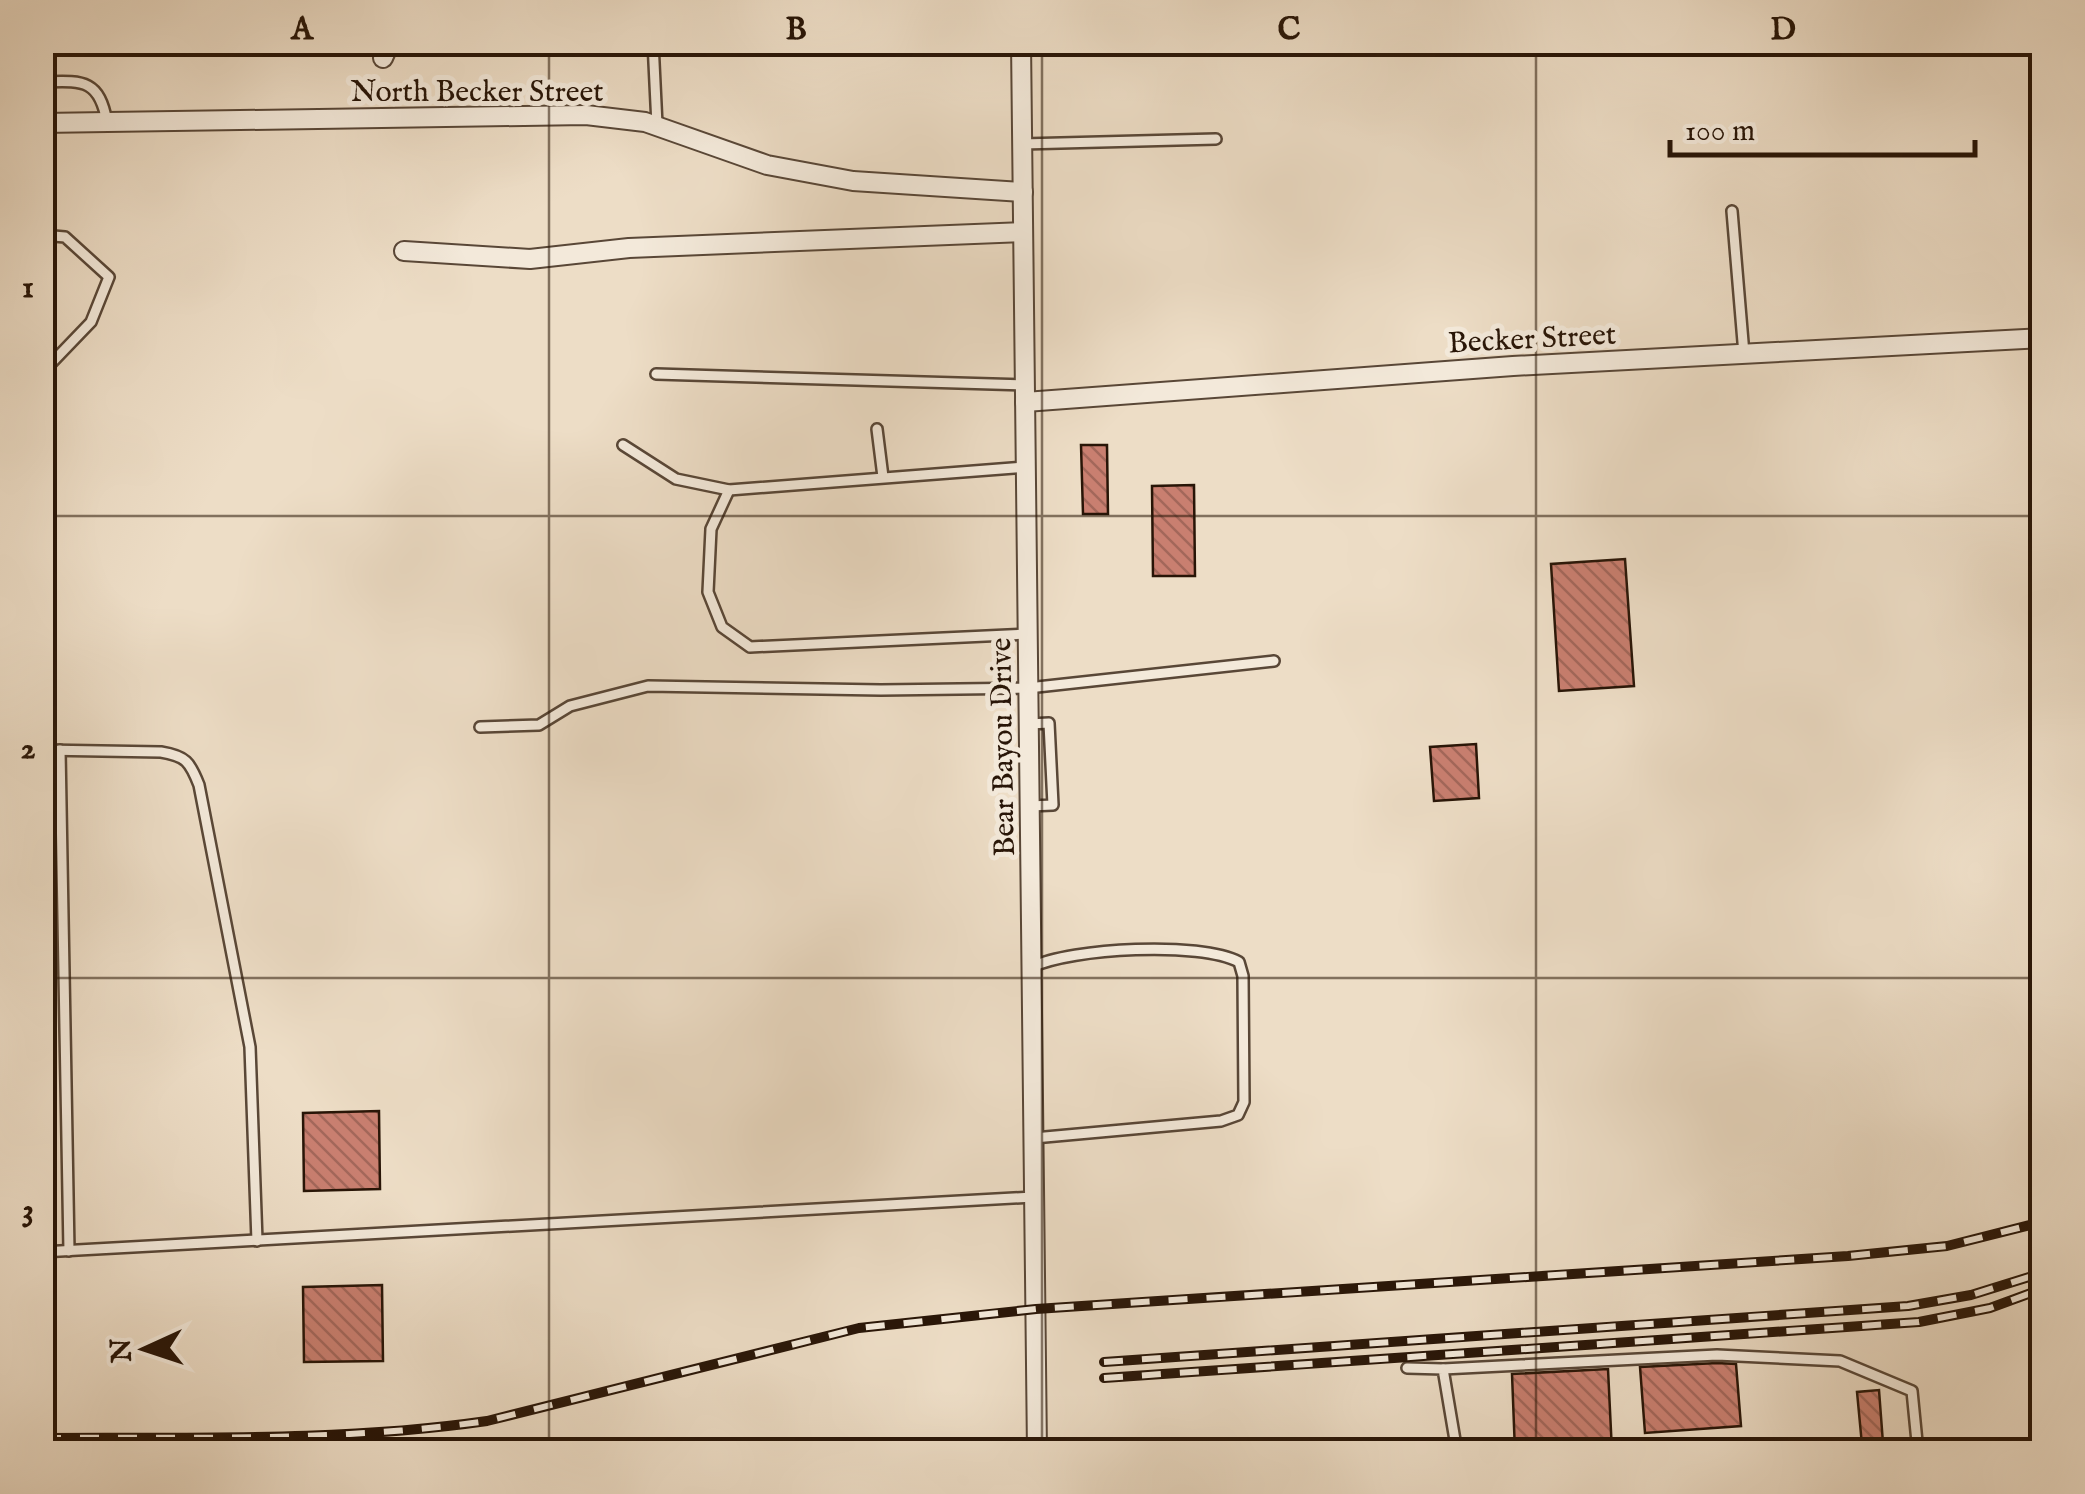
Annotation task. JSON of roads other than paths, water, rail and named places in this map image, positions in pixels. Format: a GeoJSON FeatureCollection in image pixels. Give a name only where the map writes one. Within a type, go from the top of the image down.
{"type":"FeatureCollection","features":[{"type":"Feature","properties":{"kind":"street","name":"Bear Bayou Drive"},"geometry":{"type":"LineString","coordinates":[[1021,42],[1038,1452]]}},
{"type":"Feature","properties":{"kind":"street","name":"North Becker Street"},"geometry":{"type":"LineString","coordinates":[[42,123],[586,115],[657,124],[767,165],[853,181],[1022,192]]}},
{"type":"Feature","properties":{"kind":"street"},"geometry":{"type":"LineString","coordinates":[[404,251],[530,259],[629,248],[1023,232]]}},
{"type":"Feature","properties":{"kind":"street","name":"Becker Street"},"geometry":{"type":"LineString","coordinates":[[1025,393],[2042,338]]}},
{"type":"Feature","properties":{"kind":"lane"},"geometry":{"type":"LineString","coordinates":[[653,42],[657,124]]}},
{"type":"Feature","properties":{"kind":"lane"},"geometry":{"type":"LineString","coordinates":[[42,82],[85,83],[102,99],[107,122]]}},
{"type":"Feature","properties":{"kind":"lane"},"geometry":{"type":"LineString","coordinates":[[1022,144],[1216,139]]}},
{"type":"Feature","properties":{"kind":"lane"},"geometry":{"type":"LineString","coordinates":[[1732,211],[1744,354]]}},
{"type":"Feature","properties":{"kind":"lane"},"geometry":{"type":"LineString","coordinates":[[42,236],[65,237],[109,277],[92,322],[42,373]]}},
{"type":"Feature","properties":{"kind":"lane"},"geometry":{"type":"LineString","coordinates":[[656,374],[1025,393]]}},
{"type":"Feature","properties":{"kind":"lane"},"geometry":{"type":"LineString","coordinates":[[877,429],[883,477]]}},
{"type":"Feature","properties":{"kind":"lane"},"geometry":{"type":"LineString","coordinates":[[623,445],[676,479],[729,490],[1026,467]]}},
{"type":"Feature","properties":{"kind":"lane"},"geometry":{"type":"LineString","coordinates":[[729,490],[711,530],[708,592],[722,627],[750,647],[1028,634]]}},
{"type":"Feature","properties":{"kind":"lane"},"geometry":{"type":"LineString","coordinates":[[480,727],[540,725],[570,706],[648,686],[1028,688],[1274,660]]}},
{"type":"Feature","properties":{"kind":"lane"},"geometry":{"type":"LineString","coordinates":[[42,750],[161,752],[181,755],[190,762],[222,894],[250,1047],[257,1240]]}},
{"type":"Feature","properties":{"kind":"lane"},"geometry":{"type":"LineString","coordinates":[[60,750],[70,1251]]}},
{"type":"Feature","properties":{"kind":"lane"},"geometry":{"type":"LineString","coordinates":[[1032,968],[1059,956],[1172,950],[1224,954],[1239,962],[1244,976],[1244,1102],[1238,1115],[1221,1122],[1034,1138]]}},
{"type":"Feature","properties":{"kind":"lane"},"geometry":{"type":"LineString","coordinates":[[42,1252],[1034,1197]]}},
{"type":"Feature","properties":{"kind":"lane"},"geometry":{"type":"LineString","coordinates":[[1407,1368],[1443,1370],[1717,1355],[1840,1361],[1912,1391],[1918,1452]]}},
{"type":"Feature","properties":{"kind":"lane"},"geometry":{"type":"LineString","coordinates":[[1443,1370],[1457,1452]]}},
{"type":"Feature","properties":{"kind":"railway"},"geometry":{"type":"LineString","coordinates":[[42,1438],[265,1437],[432,1428],[487,1421],[859,1328],[1036,1309],[1848,1256],[1947,1246],[2042,1222]]}},
{"type":"Feature","properties":{"kind":"railway"},"geometry":{"type":"LineString","coordinates":[[1104,1362],[1908,1306],[1971,1295],[2042,1273]]}},
{"type":"Feature","properties":{"kind":"railway"},"geometry":{"type":"LineString","coordinates":[[1104,1378],[1919,1322],[1990,1308],[2042,1289]]}}]}
